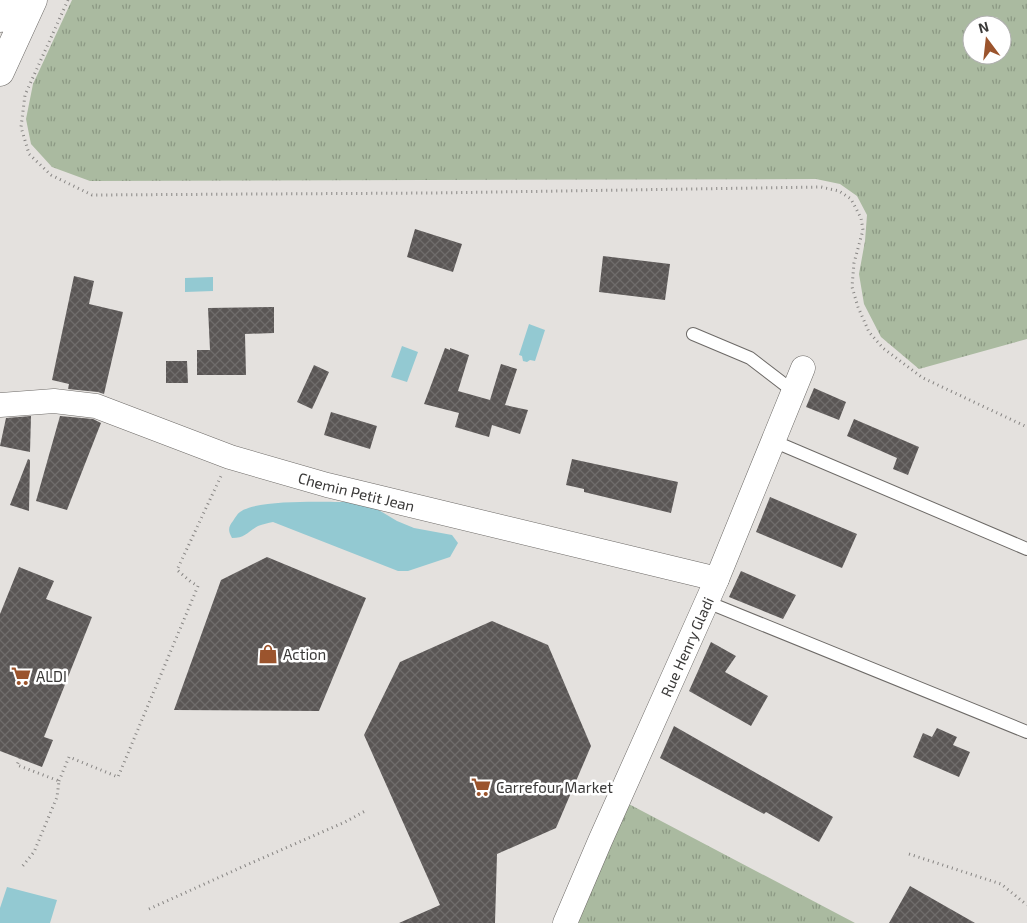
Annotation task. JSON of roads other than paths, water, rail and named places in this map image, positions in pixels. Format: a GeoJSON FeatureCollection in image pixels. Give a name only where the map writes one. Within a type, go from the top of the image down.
{"type":"FeatureCollection","features":[{"type":"Feature","properties":{"kind":"main road"},"geometry":{"type":"LineString","coordinates":[[0,18],[8,0]]}},
{"type":"Feature","properties":{"kind":"main road"},"geometry":{"type":"LineString","coordinates":[[0,72],[33,0]]}},
{"type":"Feature","properties":{"kind":"street","name":"Rue Henry Gladi"},"geometry":{"type":"LineString","coordinates":[[565,923],[600,840],[718,579],[803,368]]}},
{"type":"Feature","properties":{"kind":"street","name":"Chemin Petit Jean"},"geometry":{"type":"LineString","coordinates":[[0,405],[54,401],[96,406],[230,457],[327,485],[718,579]]}},
{"type":"Feature","properties":{"kind":"lane"},"geometry":{"type":"LineString","coordinates":[[0,47],[21,0]]}},
{"type":"Feature","properties":{"kind":"lane"},"geometry":{"type":"LineString","coordinates":[[692,334],[750,358],[794,391]]}},
{"type":"Feature","properties":{"kind":"lane"},"geometry":{"type":"LineString","coordinates":[[773,441],[1027,549]]}},
{"type":"Feature","properties":{"kind":"lane"},"geometry":{"type":"LineString","coordinates":[[707,602],[1027,732]]}},
{"type":"Feature","properties":{"kind":"water"},"geometry":{"type":"Polygon","coordinates":[[[213,277],[213,291],[185,292],[185,278],[213,277]]]}},
{"type":"Feature","properties":{"kind":"water"},"geometry":{"type":"Polygon","coordinates":[[[529,324],[545,330],[535,361],[530,360],[527,362],[523,361],[522,356],[519,355],[529,324]]]}},
{"type":"Feature","properties":{"kind":"water"},"geometry":{"type":"Polygon","coordinates":[[[402,346],[418,352],[407,382],[391,377],[402,346]]]}},
{"type":"Feature","properties":{"kind":"water"},"geometry":{"type":"Polygon","coordinates":[[[292,502],[348,502],[372,506],[397,521],[414,528],[452,535],[458,543],[450,557],[408,571],[398,571],[273,522],[258,526],[240,537],[232,538],[229,529],[240,512],[261,505],[292,502]]]}},
{"type":"Feature","properties":{"kind":"water"},"geometry":{"type":"Polygon","coordinates":[[[7,887],[57,900],[50,923],[0,923],[0,908],[7,887]]]}},
{"type":"Feature","properties":{"kind":"place","name":"Action"},"geometry":{"type":"Point","coordinates":[268,654]}},
{"type":"Feature","properties":{"kind":"place","name":"ALDI"},"geometry":{"type":"Point","coordinates":[21,676]}},
{"type":"Feature","properties":{"kind":"place","name":"Carrefour Market"},"geometry":{"type":"Point","coordinates":[481,787]}}]}
